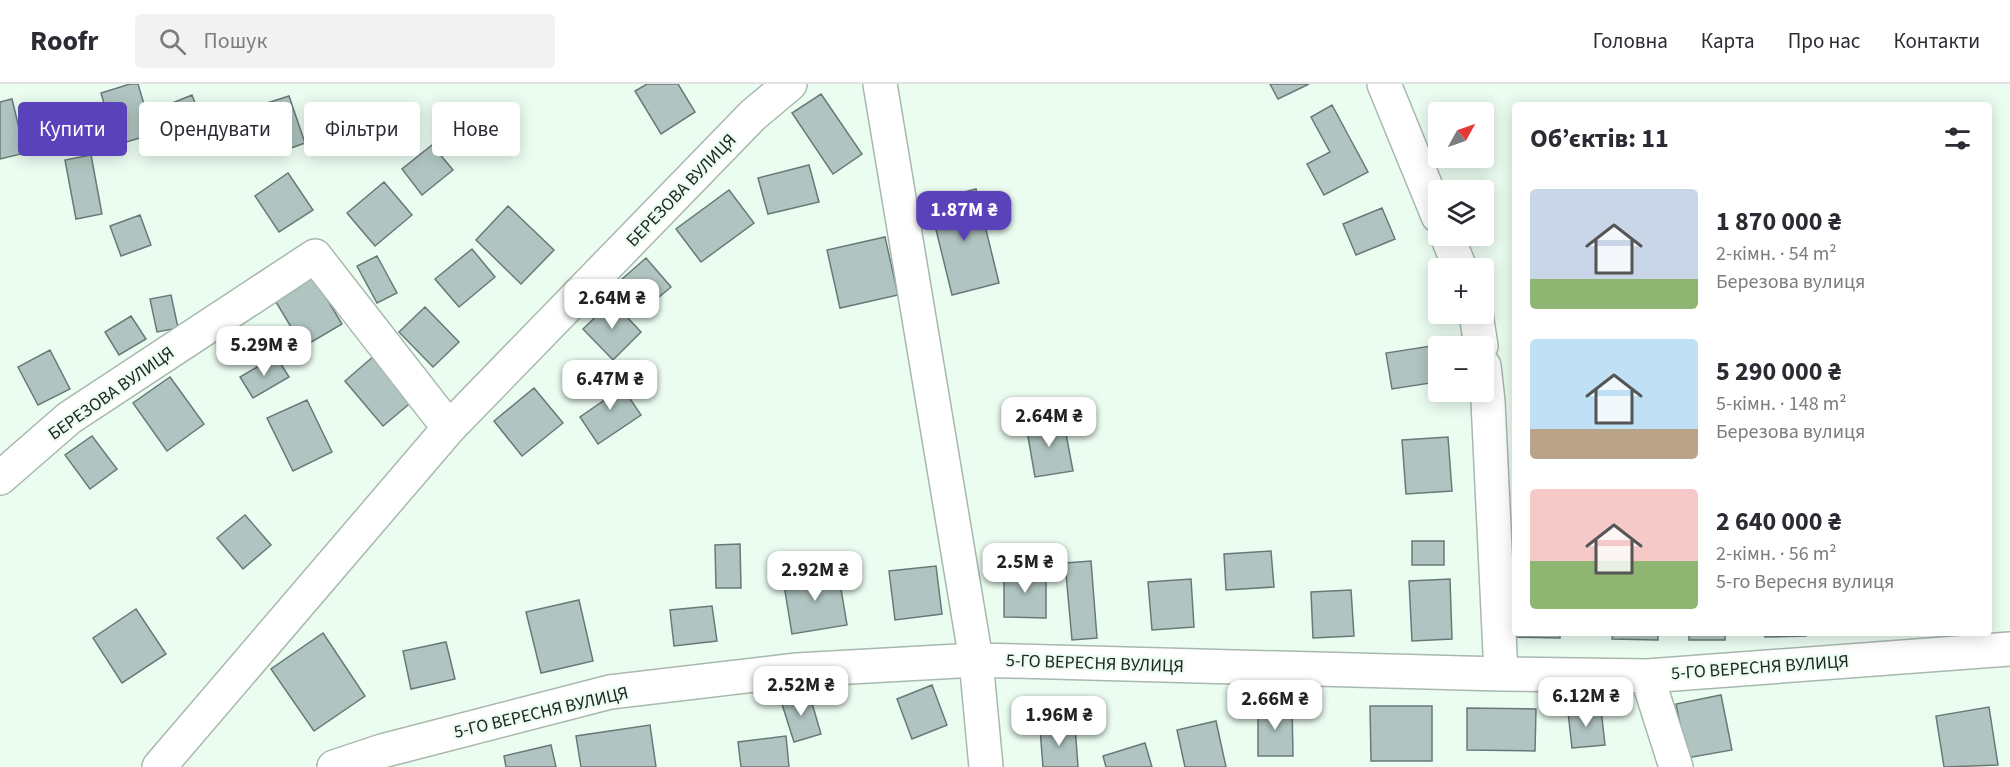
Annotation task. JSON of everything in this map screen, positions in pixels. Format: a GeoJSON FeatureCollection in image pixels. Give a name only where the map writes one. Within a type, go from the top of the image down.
{"type":"FeatureCollection","features":[{"type":"Feature","properties":{"kind":"street","name":"БЕРЕЗОВА ВУЛИЦЯ"},"geometry":{"type":"LineString","coordinates":[[159,767],[450,428],[753,115],[790,84]]}},
{"type":"Feature","properties":{"kind":"street"},"geometry":{"type":"LineString","coordinates":[[880,84],[976,660],[986,767]]}},
{"type":"Feature","properties":{"kind":"street"},"geometry":{"type":"LineString","coordinates":[[1384,84],[1428,192]]}},
{"type":"Feature","properties":{"kind":"street","name":"БЕРЕЗОВА ВУЛИЦЯ"},"geometry":{"type":"LineString","coordinates":[[0,478],[69,418],[315,256],[450,428]]}},
{"type":"Feature","properties":{"kind":"street"},"geometry":{"type":"LineString","coordinates":[[1488,402],[1501,674]]}},
{"type":"Feature","properties":{"kind":"street","name":"5-ГО ВЕРЕСНЯ ВУЛИЦЯ"},"geometry":{"type":"LineString","coordinates":[[334,767],[382,751],[610,692],[797,669],[976,660],[1647,676],[2010,649]]}},
{"type":"Feature","properties":{"kind":"street"},"geometry":{"type":"LineString","coordinates":[[1647,676],[1676,767]]}},
{"type":"Feature","properties":{"kind":"building"},"geometry":{"type":"Polygon","coordinates":[[[130,84],[138,84],[143,102],[139,102],[139,138],[127,142],[127,102],[104,102],[101,93],[130,84]]]}},
{"type":"Feature","properties":{"kind":"building"},"geometry":{"type":"Polygon","coordinates":[[[647,84],[678,84],[695,112],[661,134],[635,91],[647,84]]]}},
{"type":"Feature","properties":{"kind":"building"},"geometry":{"type":"Polygon","coordinates":[[[1270,84],[1309,84],[1278,99],[1270,84]]]}},
{"type":"Feature","properties":{"kind":"building"},"geometry":{"type":"Polygon","coordinates":[[[821,94],[862,154],[833,174],[792,113],[821,94]]]}},
{"type":"Feature","properties":{"kind":"building"},"geometry":{"type":"Polygon","coordinates":[[[192,95],[195,102],[175,102],[192,95]]]}},
{"type":"Feature","properties":{"kind":"building"},"geometry":{"type":"Polygon","coordinates":[[[289,96],[291,102],[270,102],[289,96]]]}},
{"type":"Feature","properties":{"kind":"building"},"geometry":{"type":"Polygon","coordinates":[[[12,99],[18,124],[18,155],[0,159],[0,102],[12,99]]]}},
{"type":"Feature","properties":{"kind":"building"},"geometry":{"type":"Polygon","coordinates":[[[292,105],[304,140],[304,143],[292,148],[292,105]]]}},
{"type":"Feature","properties":{"kind":"building"},"geometry":{"type":"Polygon","coordinates":[[[1332,105],[1368,172],[1324,195],[1307,164],[1330,152],[1311,117],[1332,105]]]}},
{"type":"Feature","properties":{"kind":"building"},"geometry":{"type":"Polygon","coordinates":[[[432,145],[432,156],[441,156],[453,170],[422,195],[402,169],[432,145]]]}},
{"type":"Feature","properties":{"kind":"building"},"geometry":{"type":"Polygon","coordinates":[[[91,156],[102,214],[76,219],[65,160],[91,156]]]}},
{"type":"Feature","properties":{"kind":"building"},"geometry":{"type":"Polygon","coordinates":[[[809,165],[819,202],[768,214],[758,178],[809,165]]]}},
{"type":"Feature","properties":{"kind":"building"},"geometry":{"type":"Polygon","coordinates":[[[288,173],[313,210],[279,232],[255,196],[288,173]]]}},
{"type":"Feature","properties":{"kind":"building"},"geometry":{"type":"Polygon","coordinates":[[[384,182],[412,215],[375,246],[347,213],[384,182]]]}},
{"type":"Feature","properties":{"kind":"building"},"geometry":{"type":"Polygon","coordinates":[[[976,189],[999,283],[952,295],[929,201],[976,189]]]}},
{"type":"Feature","properties":{"kind":"building"},"geometry":{"type":"Polygon","coordinates":[[[729,190],[754,223],[701,262],[676,229],[729,190]]]}},
{"type":"Feature","properties":{"kind":"building"},"geometry":{"type":"Polygon","coordinates":[[[508,206],[554,250],[521,284],[476,240],[508,206]]]}},
{"type":"Feature","properties":{"kind":"building"},"geometry":{"type":"Polygon","coordinates":[[[1382,208],[1395,239],[1356,255],[1343,224],[1382,208]]]}},
{"type":"Feature","properties":{"kind":"building"},"geometry":{"type":"Polygon","coordinates":[[[140,215],[151,245],[121,256],[110,226],[140,215]]]}},
{"type":"Feature","properties":{"kind":"building"},"geometry":{"type":"Polygon","coordinates":[[[885,237],[898,295],[840,308],[827,250],[885,237]]]}},
{"type":"Feature","properties":{"kind":"building"},"geometry":{"type":"Polygon","coordinates":[[[472,249],[495,277],[459,307],[435,279],[472,249]]]}},
{"type":"Feature","properties":{"kind":"building"},"geometry":{"type":"Polygon","coordinates":[[[377,256],[397,293],[377,303],[357,266],[377,256]]]}},
{"type":"Feature","properties":{"kind":"building"},"geometry":{"type":"Polygon","coordinates":[[[646,258],[671,287],[646,308],[622,279],[646,258]]]}},
{"type":"Feature","properties":{"kind":"building"},"geometry":{"type":"Polygon","coordinates":[[[312,274],[342,324],[303,347],[273,297],[312,274]]]}},
{"type":"Feature","properties":{"kind":"building"},"geometry":{"type":"Polygon","coordinates":[[[171,295],[178,328],[157,332],[150,299],[171,295]]]}},
{"type":"Feature","properties":{"kind":"building"},"geometry":{"type":"Polygon","coordinates":[[[612,301],[641,332],[613,360],[583,329],[612,301]]]}},
{"type":"Feature","properties":{"kind":"building"},"geometry":{"type":"Polygon","coordinates":[[[425,307],[459,342],[433,367],[399,332],[425,307]]]}},
{"type":"Feature","properties":{"kind":"building"},"geometry":{"type":"Polygon","coordinates":[[[131,316],[146,339],[119,355],[105,332],[131,316]]]}},
{"type":"Feature","properties":{"kind":"building"},"geometry":{"type":"Polygon","coordinates":[[[1428,346],[1428,383],[1392,389],[1386,353],[1428,346]]]}},
{"type":"Feature","properties":{"kind":"building"},"geometry":{"type":"Polygon","coordinates":[[[50,350],[70,389],[38,405],[18,367],[50,350]]]}},
{"type":"Feature","properties":{"kind":"building"},"geometry":{"type":"Polygon","coordinates":[[[375,355],[414,400],[383,426],[345,381],[375,355]]]}},
{"type":"Feature","properties":{"kind":"building"},"geometry":{"type":"Polygon","coordinates":[[[276,356],[289,377],[253,398],[240,377],[276,356]]]}},
{"type":"Feature","properties":{"kind":"building"},"geometry":{"type":"Polygon","coordinates":[[[614,375],[641,415],[598,444],[580,417],[606,399],[597,387],[614,375]]]}},
{"type":"Feature","properties":{"kind":"building"},"geometry":{"type":"Polygon","coordinates":[[[170,377],[204,424],[167,451],[133,403],[170,377]]]}},
{"type":"Feature","properties":{"kind":"building"},"geometry":{"type":"Polygon","coordinates":[[[534,388],[563,423],[522,456],[494,421],[534,388]]]}},
{"type":"Feature","properties":{"kind":"building"},"geometry":{"type":"Polygon","coordinates":[[[307,400],[332,452],[293,471],[267,418],[307,400]]]}},
{"type":"Feature","properties":{"kind":"building"},"geometry":{"type":"Polygon","coordinates":[[[1063,418],[1073,471],[1035,477],[1026,425],[1063,418]]]}},
{"type":"Feature","properties":{"kind":"building"},"geometry":{"type":"Polygon","coordinates":[[[92,436],[117,469],[90,489],[65,455],[92,436]]]}},
{"type":"Feature","properties":{"kind":"building"},"geometry":{"type":"Polygon","coordinates":[[[1448,437],[1452,491],[1406,494],[1402,440],[1448,437]]]}},
{"type":"Feature","properties":{"kind":"building"},"geometry":{"type":"Polygon","coordinates":[[[245,515],[271,545],[243,569],[217,538],[245,515]]]}},
{"type":"Feature","properties":{"kind":"building"},"geometry":{"type":"Polygon","coordinates":[[[1412,541],[1444,541],[1444,565],[1412,565],[1412,541]]]}},
{"type":"Feature","properties":{"kind":"building"},"geometry":{"type":"Polygon","coordinates":[[[740,544],[741,588],[716,588],[715,545],[740,544]]]}},
{"type":"Feature","properties":{"kind":"building"},"geometry":{"type":"Polygon","coordinates":[[[1271,551],[1274,587],[1226,590],[1224,554],[1271,551]]]}},
{"type":"Feature","properties":{"kind":"building"},"geometry":{"type":"Polygon","coordinates":[[[1091,561],[1097,638],[1072,640],[1065,563],[1091,561]]]}},
{"type":"Feature","properties":{"kind":"building"},"geometry":{"type":"Polygon","coordinates":[[[936,566],[942,614],[895,620],[889,571],[936,566]]]}},
{"type":"Feature","properties":{"kind":"building"},"geometry":{"type":"Polygon","coordinates":[[[1004,570],[1046,570],[1046,618],[1004,617],[1004,570]]]}},
{"type":"Feature","properties":{"kind":"building"},"geometry":{"type":"Polygon","coordinates":[[[838,571],[847,625],[792,634],[783,579],[838,571]]]}},
{"type":"Feature","properties":{"kind":"building"},"geometry":{"type":"Polygon","coordinates":[[[1506,575],[1512,575],[1512,636],[1560,636],[1560,638],[1505,637],[1506,575]]]}},
{"type":"Feature","properties":{"kind":"building"},"geometry":{"type":"Polygon","coordinates":[[[1191,579],[1194,627],[1152,630],[1148,582],[1191,579]]]}},
{"type":"Feature","properties":{"kind":"building"},"geometry":{"type":"Polygon","coordinates":[[[1450,579],[1452,639],[1412,641],[1409,581],[1450,579]]]}},
{"type":"Feature","properties":{"kind":"building"},"geometry":{"type":"Polygon","coordinates":[[[1351,590],[1354,636],[1313,638],[1311,592],[1351,590]]]}},
{"type":"Feature","properties":{"kind":"building"},"geometry":{"type":"Polygon","coordinates":[[[579,600],[593,661],[541,673],[526,612],[579,600]]]}},
{"type":"Feature","properties":{"kind":"building"},"geometry":{"type":"Polygon","coordinates":[[[712,606],[717,641],[674,646],[670,610],[712,606]]]}},
{"type":"Feature","properties":{"kind":"building"},"geometry":{"type":"Polygon","coordinates":[[[136,609],[166,654],[122,683],[93,638],[136,609]]]}},
{"type":"Feature","properties":{"kind":"building"},"geometry":{"type":"Polygon","coordinates":[[[323,633],[365,696],[314,731],[271,669],[323,633]]]}},
{"type":"Feature","properties":{"kind":"building"},"geometry":{"type":"Polygon","coordinates":[[[1612,636],[1658,636],[1658,640],[1612,639],[1612,636]]]}},
{"type":"Feature","properties":{"kind":"building"},"geometry":{"type":"Polygon","coordinates":[[[1689,636],[1725,636],[1725,640],[1689,640],[1689,636]]]}},
{"type":"Feature","properties":{"kind":"building"},"geometry":{"type":"Polygon","coordinates":[[[446,642],[455,679],[411,689],[403,651],[446,642]]]}},
{"type":"Feature","properties":{"kind":"building"},"geometry":{"type":"Polygon","coordinates":[[[932,685],[947,725],[912,739],[897,699],[932,685]]]}},
{"type":"Feature","properties":{"kind":"building"},"geometry":{"type":"Polygon","coordinates":[[[809,693],[821,734],[794,742],[781,701],[809,693]]]}},
{"type":"Feature","properties":{"kind":"building"},"geometry":{"type":"Polygon","coordinates":[[[1721,695],[1732,750],[1687,758],[1676,704],[1721,695]]]}},
{"type":"Feature","properties":{"kind":"building"},"geometry":{"type":"Polygon","coordinates":[[[1258,705],[1292,705],[1293,756],[1258,756],[1258,705]]]}},
{"type":"Feature","properties":{"kind":"building"},"geometry":{"type":"Polygon","coordinates":[[[1370,706],[1432,706],[1432,761],[1371,761],[1370,706]]]}},
{"type":"Feature","properties":{"kind":"building"},"geometry":{"type":"Polygon","coordinates":[[[1989,707],[1998,765],[1944,767],[1936,716],[1989,707]]]}},
{"type":"Feature","properties":{"kind":"building"},"geometry":{"type":"Polygon","coordinates":[[[1467,708],[1536,709],[1535,751],[1467,750],[1467,708]]]}},
{"type":"Feature","properties":{"kind":"building"},"geometry":{"type":"Polygon","coordinates":[[[1601,709],[1605,745],[1572,748],[1568,712],[1601,709]]]}},
{"type":"Feature","properties":{"kind":"building"},"geometry":{"type":"Polygon","coordinates":[[[1216,721],[1226,767],[1185,767],[1177,730],[1216,721]]]}},
{"type":"Feature","properties":{"kind":"building"},"geometry":{"type":"Polygon","coordinates":[[[650,725],[656,767],[581,767],[576,736],[650,725]]]}},
{"type":"Feature","properties":{"kind":"building"},"geometry":{"type":"Polygon","coordinates":[[[1075,726],[1078,767],[1043,767],[1040,729],[1075,726]]]}},
{"type":"Feature","properties":{"kind":"building"},"geometry":{"type":"Polygon","coordinates":[[[786,736],[789,767],[741,767],[738,742],[786,736]]]}},
{"type":"Feature","properties":{"kind":"building"},"geometry":{"type":"Polygon","coordinates":[[[1145,743],[1152,767],[1106,767],[1103,756],[1145,743]]]}},
{"type":"Feature","properties":{"kind":"building"},"geometry":{"type":"Polygon","coordinates":[[[551,745],[556,767],[506,767],[504,756],[551,745]]]}}]}
